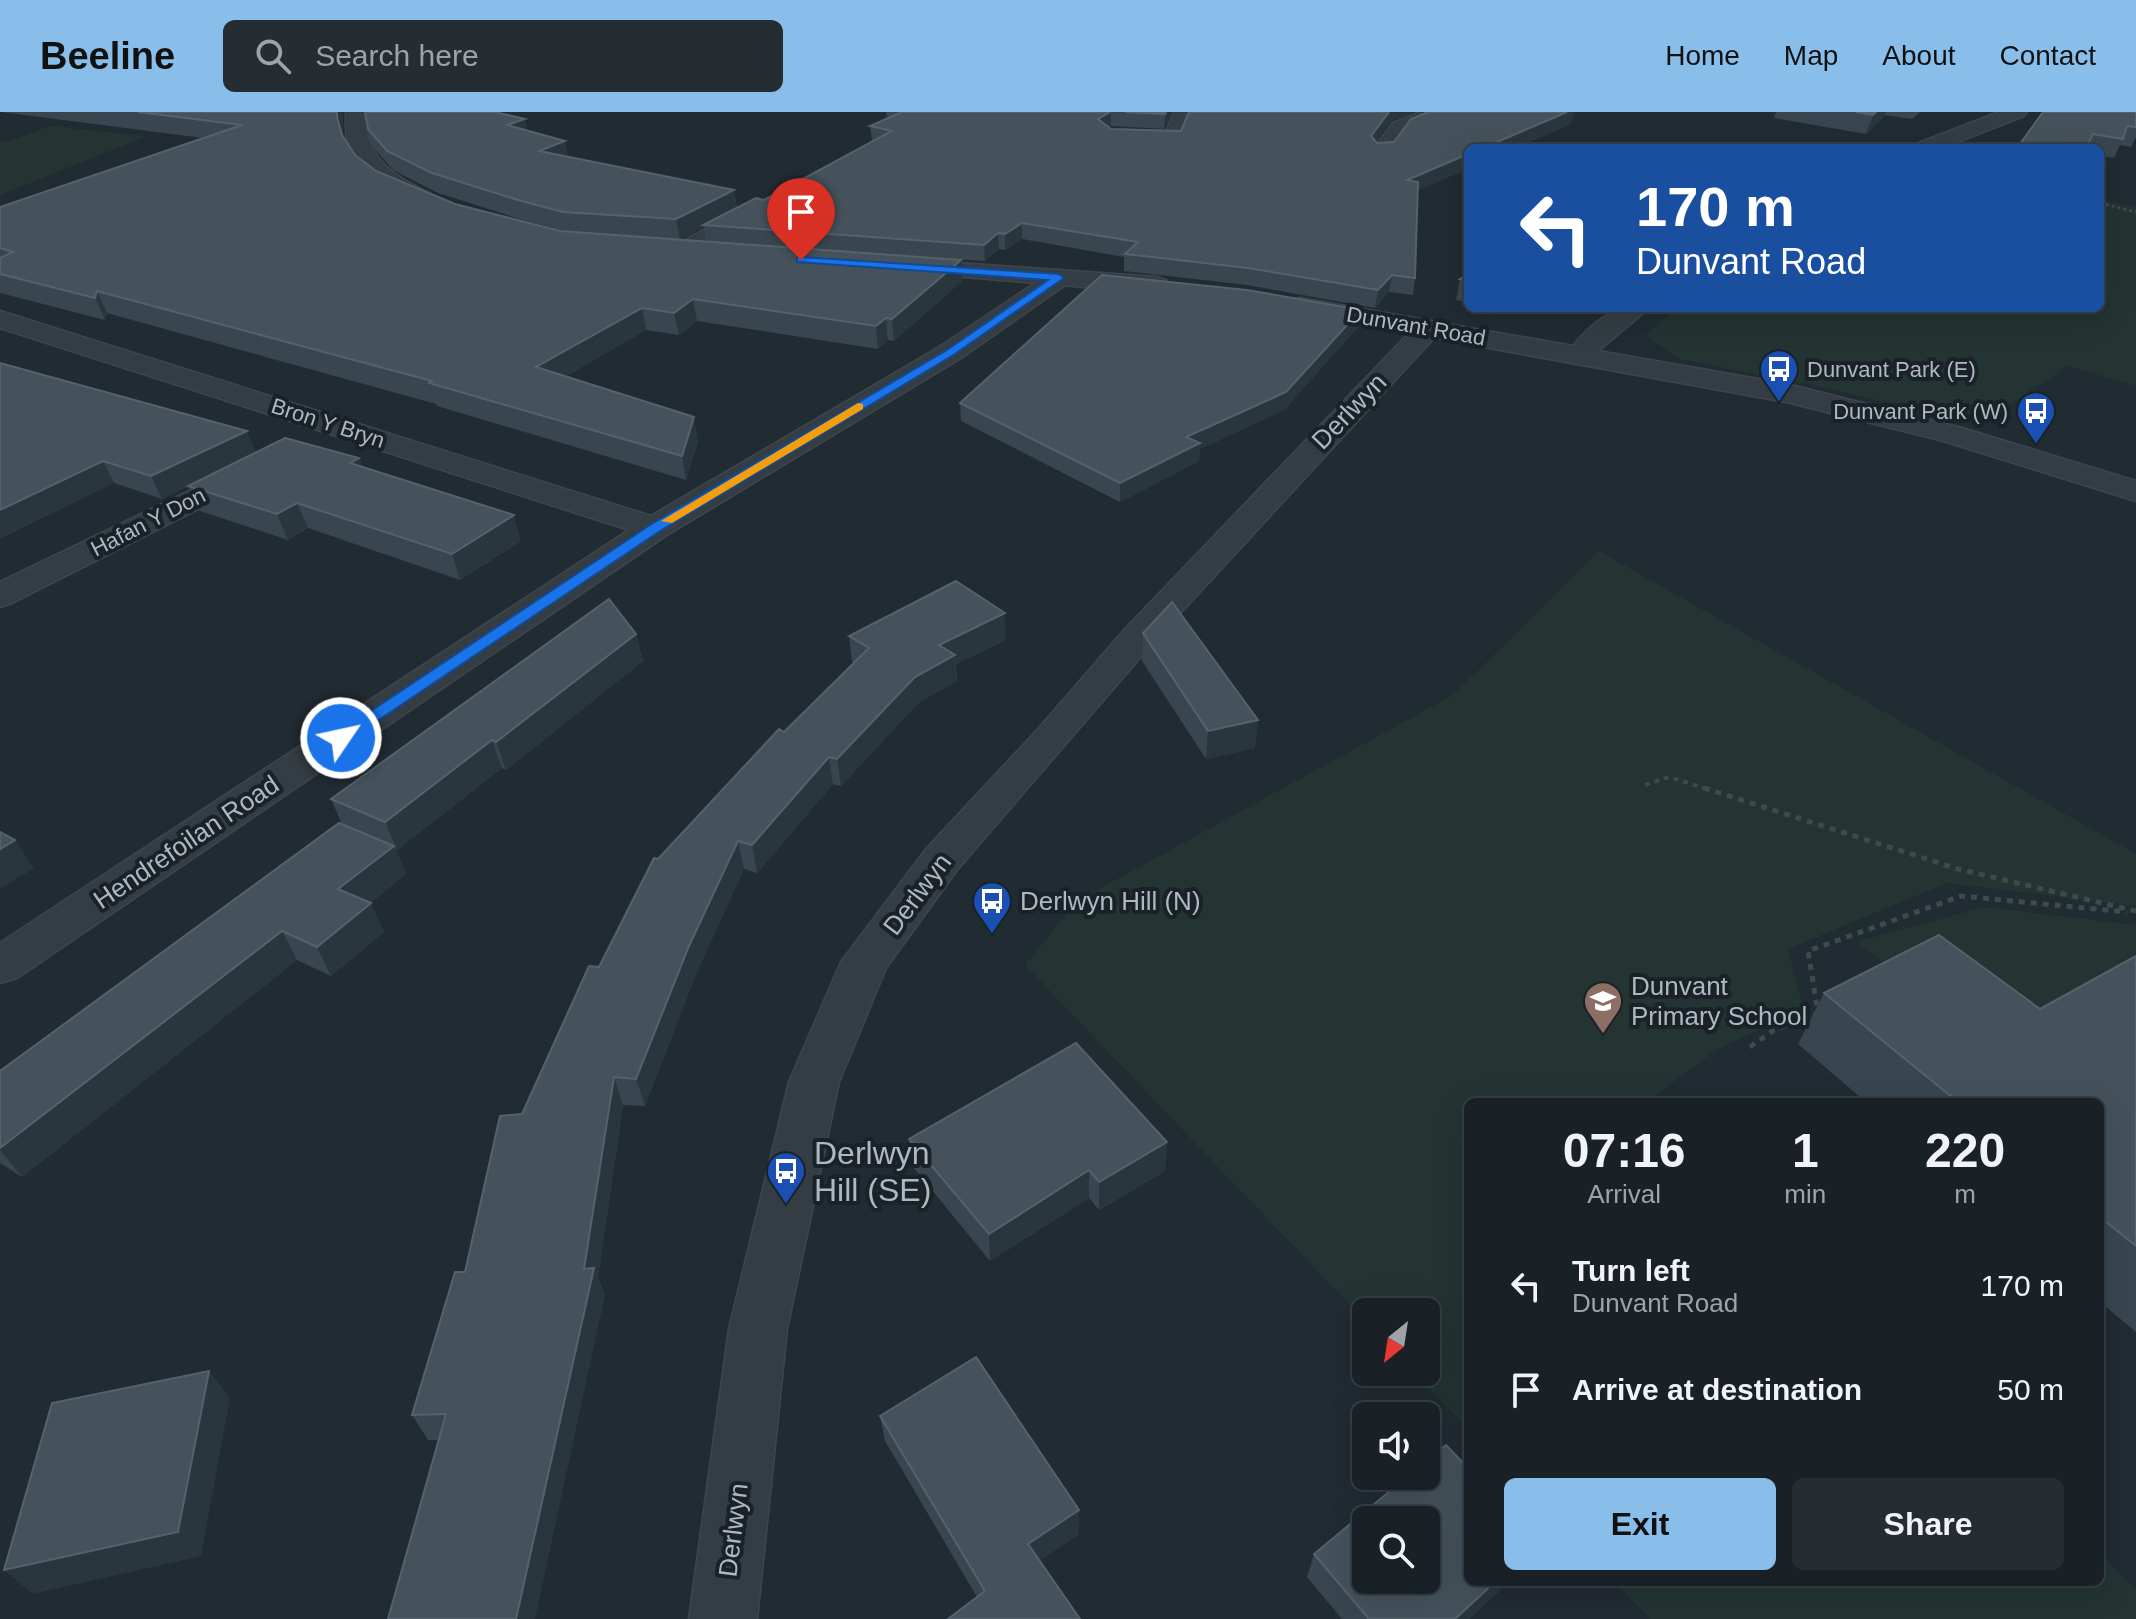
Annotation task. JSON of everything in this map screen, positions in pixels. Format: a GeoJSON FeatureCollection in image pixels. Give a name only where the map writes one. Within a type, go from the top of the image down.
{"type":"FeatureCollection","features":[{"type":"Feature","properties":{"kind":"street"},"geometry":{"type":"LineString","coordinates":[[356,112],[356,136],[372,168],[391,183],[440,205]]}},
{"type":"Feature","properties":{"kind":"street"},"geometry":{"type":"LineString","coordinates":[[1111,135],[1173,139],[1184,112]]}},
{"type":"Feature","properties":{"kind":"street"},"geometry":{"type":"LineString","coordinates":[[1382,151],[1400,127],[1438,112]]}},
{"type":"Feature","properties":{"kind":"street"},"geometry":{"type":"LineString","coordinates":[[1933,144],[2017,112]]}},
{"type":"Feature","properties":{"kind":"street"},"geometry":{"type":"LineString","coordinates":[[646,249],[718,254]]}},
{"type":"Feature","properties":{"kind":"street"},"geometry":{"type":"LineString","coordinates":[[872,264],[1176,287]]}},
{"type":"Feature","properties":{"kind":"street","name":"Hendrefoilan Road"},"geometry":{"type":"LineString","coordinates":[[0,966],[655,528],[951,352],[1059,278]]}},
{"type":"Feature","properties":{"kind":"street","name":"Dunvant Road"},"geometry":{"type":"LineString","coordinates":[[1274,301],[1787,393],[1951,434],[2136,491]]}},
{"type":"Feature","properties":{"kind":"street"},"geometry":{"type":"LineString","coordinates":[[1581,354],[1594,338],[1630,312]]}},
{"type":"Feature","properties":{"kind":"street","name":"Bron Y Bryn"},"geometry":{"type":"LineString","coordinates":[[0,319],[655,528]]}},
{"type":"Feature","properties":{"kind":"street","name":"Derlwyn"},"geometry":{"type":"LineString","coordinates":[[723,1619],[758,1329],[814,1082],[865,962],[942,859],[1053,737],[1138,637],[1428,329]]}},
{"type":"Feature","properties":{"kind":"street","name":"Hafan Y Don"},"geometry":{"type":"LineString","coordinates":[[0,596],[339,426]]}},
{"type":"Feature","properties":{"kind":"lane"},"geometry":{"type":"LineString","coordinates":[[672,251],[740,215]]}},
{"type":"Feature","properties":{"kind":"path"},"geometry":{"type":"LineString","coordinates":[[2104,204],[2136,212]]}},
{"type":"Feature","properties":{"kind":"path"},"geometry":{"type":"LineString","coordinates":[[1645,785],[1669,777],[1958,869],[2136,912]]}},
{"type":"Feature","properties":{"kind":"path"},"geometry":{"type":"LineString","coordinates":[[1750,1047],[1774,1030],[1818,1013],[1808,951],[1961,896],[2136,912]]}},
{"type":"Feature","properties":{"kind":"shaded area"},"geometry":{"type":"Polygon","coordinates":[[[50,126],[147,136],[0,195],[0,141],[8,142],[50,126]]]}},
{"type":"Feature","properties":{"kind":"shaded area"},"geometry":{"type":"Polygon","coordinates":[[[2104,200],[2136,207],[2136,386],[2068,366],[1979,424],[1808,384],[1679,359],[1645,335],[1673,312],[2104,312],[2104,200]]]}},
{"type":"Feature","properties":{"kind":"shaded area","name":"Dunvant Primary School"},"geometry":{"type":"Polygon","coordinates":[[[1599,551],[2136,854],[2136,906],[1947,883],[1788,949],[1803,1008],[1715,1051],[1652,1098],[1464,1098],[1464,1425],[1427,1386],[1440,1386],[1440,1298],[1352,1298],[1352,1307],[1025,965],[1077,901],[1453,695],[1599,551]]]}},
{"type":"Feature","properties":{"kind":"shaded area"},"geometry":{"type":"Polygon","coordinates":[[[1984,907],[2136,925],[2136,985],[2101,1098],[2061,1098],[1856,942],[1984,907]]]}},
{"type":"Feature","properties":{"kind":"shaded area"},"geometry":{"type":"Polygon","coordinates":[[[2104,1558],[2136,1589],[2136,1619],[1650,1619],[1618,1586],[2104,1586],[2104,1558]]]}},
{"type":"Feature","properties":{"kind":"building"},"geometry":{"type":"Polygon","coordinates":[[[138,112],[337,112],[342,135],[355,155],[376,171],[455,204],[560,231],[961,260],[892,319],[886,318],[876,326],[693,299],[674,313],[642,308],[536,367],[694,417],[682,456],[429,383],[432,381],[97,291],[95,298],[0,274],[0,258],[13,252],[0,248],[0,207],[242,125],[138,112]]]}},
{"type":"Feature","properties":{"kind":"building"},"geometry":{"type":"Polygon","coordinates":[[[365,112],[495,112],[525,119],[507,125],[565,141],[539,151],[734,190],[676,219],[563,212],[432,173],[387,151],[368,129],[365,112]]]}},
{"type":"Feature","properties":{"kind":"building"},"geometry":{"type":"Polygon","coordinates":[[[902,112],[1110,112],[1098,119],[1111,129],[1181,131],[1189,112],[1389,112],[1371,136],[1377,143],[1394,142],[1411,119],[1428,112],[1567,112],[1492,144],[1464,144],[1464,156],[1407,180],[1418,182],[1415,278],[1392,275],[1378,290],[1248,268],[1125,254],[1138,242],[1022,223],[1005,234],[998,233],[984,245],[703,225],[756,198],[764,200],[892,131],[870,126],[902,112]]]}},
{"type":"Feature","properties":{"kind":"building"},"geometry":{"type":"Polygon","coordinates":[[[1125,112],[1166,112],[1165,114],[1125,112]]]}},
{"type":"Feature","properties":{"kind":"building"},"geometry":{"type":"Polygon","coordinates":[[[2043,112],[2136,112],[2136,127],[2127,126],[2123,139],[2093,134],[2088,144],[2020,144],[2043,112]]]}},
{"type":"Feature","properties":{"kind":"building"},"geometry":{"type":"Polygon","coordinates":[[[1102,275],[1247,290],[1361,310],[1286,392],[1186,437],[1200,443],[1120,483],[960,403],[1102,275]]]}},
{"type":"Feature","properties":{"kind":"building"},"geometry":{"type":"Polygon","coordinates":[[[0,363],[247,431],[151,476],[103,461],[0,510],[0,363]]]}},
{"type":"Feature","properties":{"kind":"building"},"geometry":{"type":"Polygon","coordinates":[[[285,438],[359,458],[350,463],[514,515],[452,554],[297,503],[277,514],[188,486],[285,438]]]}},
{"type":"Feature","properties":{"kind":"building"},"geometry":{"type":"Polygon","coordinates":[[[956,581],[1005,613],[939,645],[955,655],[915,677],[837,759],[829,757],[752,845],[738,841],[689,946],[636,1079],[614,1077],[584,1269],[594,1268],[516,1619],[388,1619],[446,1414],[412,1415],[455,1272],[465,1272],[500,1116],[522,1114],[589,966],[599,967],[654,858],[658,859],[779,729],[784,732],[869,648],[849,636],[956,581]]]}},
{"type":"Feature","properties":{"kind":"building"},"geometry":{"type":"Polygon","coordinates":[[[609,599],[636,634],[496,742],[492,740],[385,822],[331,799],[609,599]]]}},
{"type":"Feature","properties":{"kind":"building"},"geometry":{"type":"Polygon","coordinates":[[[1172,602],[1258,720],[1208,731],[1143,633],[1172,602]]]}},
{"type":"Feature","properties":{"kind":"building"},"geometry":{"type":"Polygon","coordinates":[[[339,823],[394,846],[338,889],[371,903],[317,947],[282,931],[0,1148],[0,1071],[339,823]]]}},
{"type":"Feature","properties":{"kind":"building"},"geometry":{"type":"Polygon","coordinates":[[[0,832],[15,840],[0,849],[0,832]]]}},
{"type":"Feature","properties":{"kind":"building"},"geometry":{"type":"Polygon","coordinates":[[[1939,935],[2040,1009],[2136,956],[2136,1246],[2104,1220],[2104,1098],[1953,1098],[1824,993],[1939,935]]]}},
{"type":"Feature","properties":{"kind":"building"},"geometry":{"type":"Polygon","coordinates":[[[1076,1043],[1167,1142],[1099,1182],[1089,1170],[989,1234],[909,1139],[1076,1043]]]}},
{"type":"Feature","properties":{"kind":"building"},"geometry":{"type":"Polygon","coordinates":[[[976,1357],[1079,1510],[1028,1544],[1080,1619],[948,1619],[985,1591],[880,1416],[976,1357]]]}},
{"type":"Feature","properties":{"kind":"building"},"geometry":{"type":"Polygon","coordinates":[[[209,1371],[178,1532],[4,1570],[52,1403],[209,1371]]]}},
{"type":"Feature","properties":{"kind":"building"},"geometry":{"type":"Polygon","coordinates":[[[1446,1445],[1464,1464],[1464,1586],[1491,1586],[1455,1619],[1369,1619],[1314,1554],[1352,1522],[1352,1594],[1440,1594],[1440,1506],[1372,1506],[1391,1490],[1440,1490],[1440,1450],[1446,1445]]]}},
{"type":"Feature","properties":{"kind":"slow traffic"},"geometry":{"type":"LineString","coordinates":[[667,521],[858,407]]}},
{"type":"Feature","properties":{"kind":"place","name":"Dunvant Park (E)"},"geometry":{"type":"Point","coordinates":[1779,403]}},
{"type":"Feature","properties":{"kind":"place","name":"Dunvant Park (W)"},"geometry":{"type":"Point","coordinates":[2036,445]}},
{"type":"Feature","properties":{"kind":"place","name":"Derlwyn Hill (N)"},"geometry":{"type":"Point","coordinates":[992,935]}},
{"type":"Feature","properties":{"kind":"place","name":"Dunvant Primary School"},"geometry":{"type":"Point","coordinates":[1603,1035]}},
{"type":"Feature","properties":{"kind":"place","name":"Derlwyn Hill (SE)"},"geometry":{"type":"Point","coordinates":[786,1205]}},
{"type":"Feature","properties":{"kind":"route"},"geometry":{"type":"LineString","coordinates":[[341,738],[655,528],[951,352],[1059,278],[801,260]]}}]}
